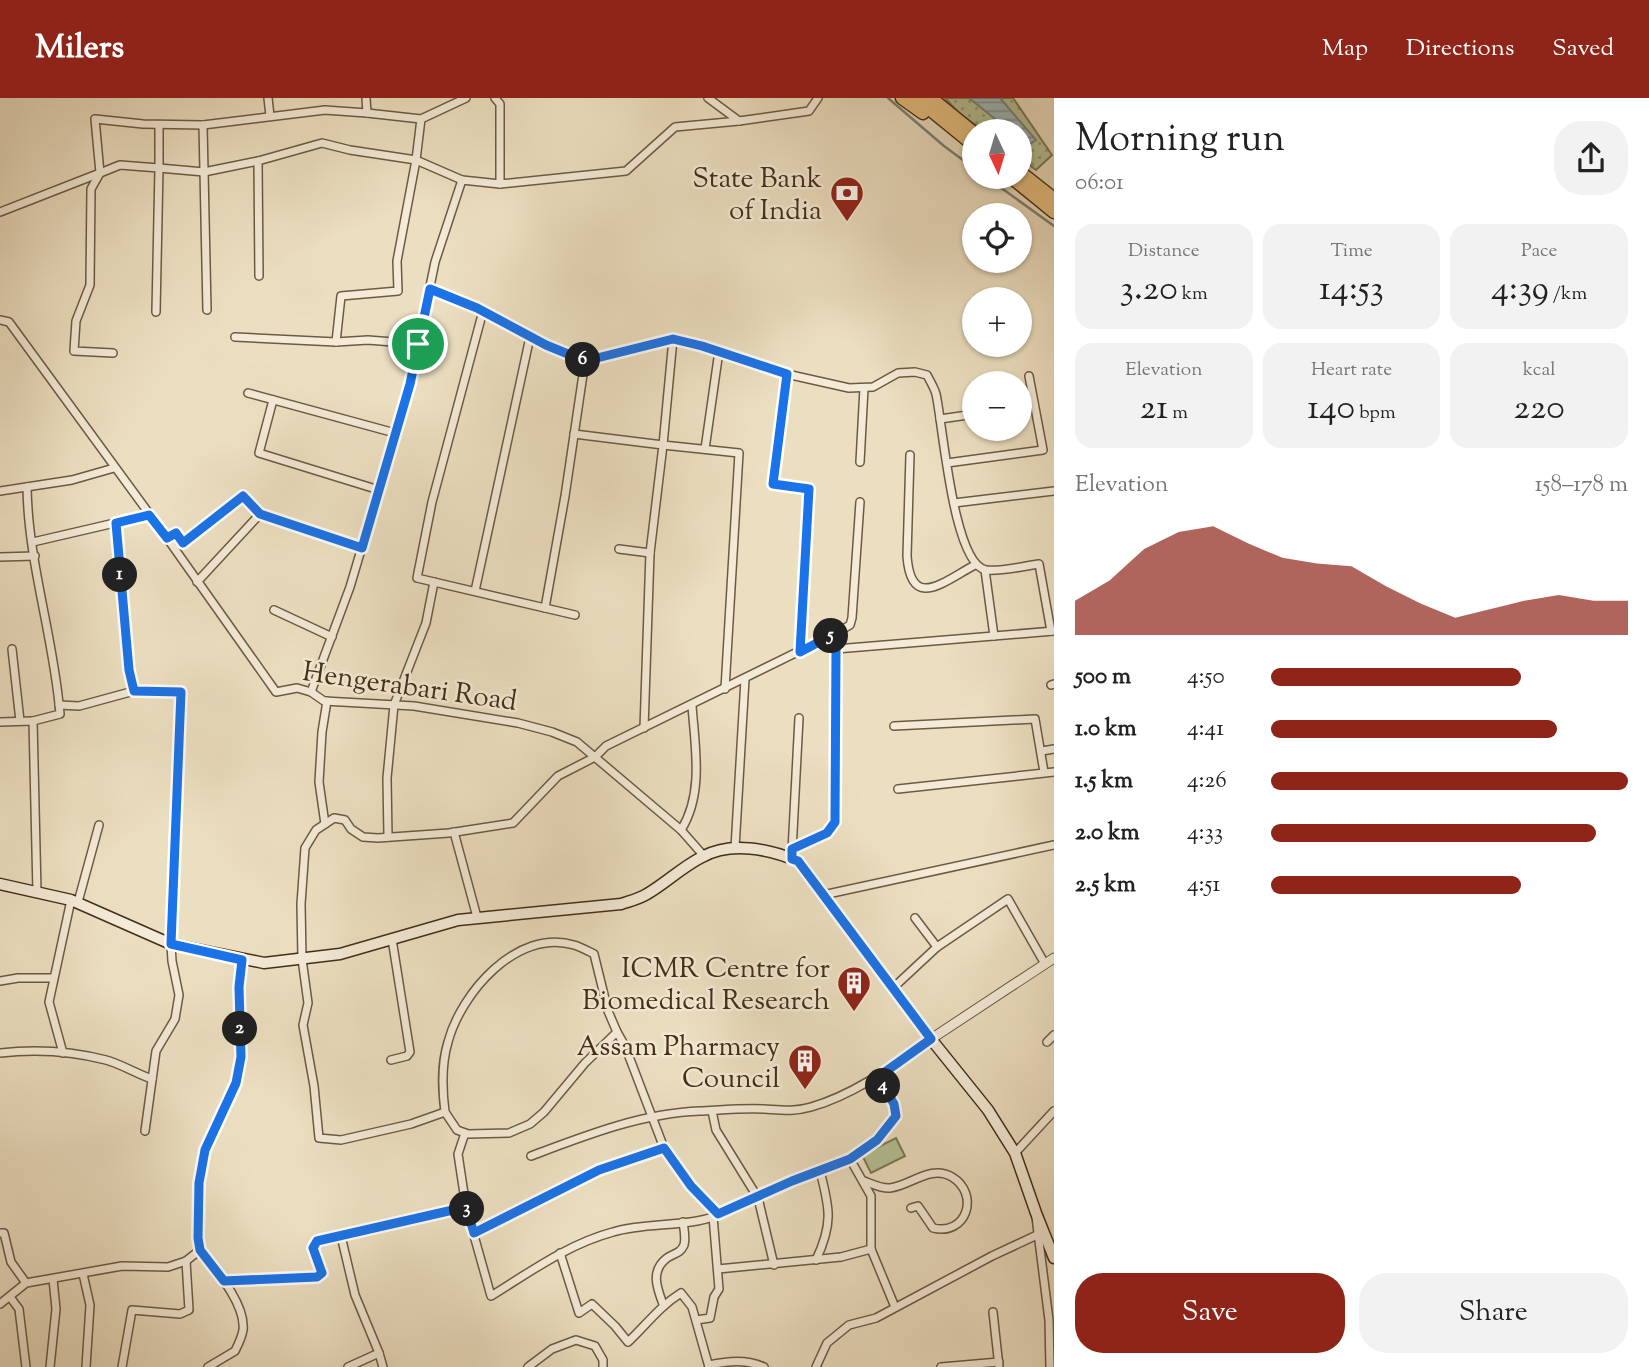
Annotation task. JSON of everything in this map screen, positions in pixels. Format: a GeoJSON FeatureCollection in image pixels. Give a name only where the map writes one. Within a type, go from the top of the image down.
{"type":"FeatureCollection","features":[{"type":"Feature","properties":{"kind":"main road"},"geometry":{"type":"LineString","coordinates":[[902,98],[923,113],[940,118]]}},
{"type":"Feature","properties":{"kind":"main road"},"geometry":{"type":"LineString","coordinates":[[916,98],[962,136]]}},
{"type":"Feature","properties":{"kind":"main road"},"geometry":{"type":"LineString","coordinates":[[931,98],[962,123]]}},
{"type":"Feature","properties":{"kind":"main road"},"geometry":{"type":"LineString","coordinates":[[1032,182],[1054,199]]}},
{"type":"Feature","properties":{"kind":"main road"},"geometry":{"type":"LineString","coordinates":[[1026,189],[1054,212]]}},
{"type":"Feature","properties":{"kind":"main road"},"geometry":{"type":"LineString","coordinates":[[0,884],[75,901],[171,944],[242,960],[264,962],[340,954],[458,920],[621,904],[645,896],[704,855],[735,848],[792,854],[988,1111],[1015,1153],[1054,1258]]}},
{"type":"Feature","properties":{"kind":"street"},"geometry":{"type":"LineString","coordinates":[[268,98],[270,116]]}},
{"type":"Feature","properties":{"kind":"street"},"geometry":{"type":"LineString","coordinates":[[366,98],[367,113]]}},
{"type":"Feature","properties":{"kind":"street"},"geometry":{"type":"LineString","coordinates":[[113,353],[74,351],[76,321],[90,285],[91,189],[100,173],[95,119],[159,125],[203,125],[325,110],[421,119],[466,98]]}},
{"type":"Feature","properties":{"kind":"street"},"geometry":{"type":"LineString","coordinates":[[495,98],[500,104],[500,184]]}},
{"type":"Feature","properties":{"kind":"street"},"geometry":{"type":"LineString","coordinates":[[708,98],[738,121]]}},
{"type":"Feature","properties":{"kind":"street"},"geometry":{"type":"LineString","coordinates":[[0,212],[120,165],[204,172],[258,161],[322,143],[416,160],[462,180],[500,184],[626,171],[675,127],[809,111],[818,98]]}},
{"type":"Feature","properties":{"kind":"street"},"geometry":{"type":"LineString","coordinates":[[336,342],[341,296],[398,291],[397,261],[421,119]]}},
{"type":"Feature","properties":{"kind":"street"},"geometry":{"type":"LineString","coordinates":[[156,312],[159,125]]}},
{"type":"Feature","properties":{"kind":"street"},"geometry":{"type":"LineString","coordinates":[[203,125],[207,310]]}},
{"type":"Feature","properties":{"kind":"street"},"geometry":{"type":"LineString","coordinates":[[258,161],[259,276]]}},
{"type":"Feature","properties":{"kind":"street"},"geometry":{"type":"LineString","coordinates":[[311,692],[362,548],[410,384],[435,262],[462,180]]}},
{"type":"Feature","properties":{"kind":"street"},"geometry":{"type":"LineString","coordinates":[[430,289],[483,311],[530,337],[585,361],[673,339],[787,374],[849,388],[873,387],[898,373],[915,372],[927,375],[935,391],[964,546],[975,565],[985,570],[1039,564],[1052,631],[836,649]]}},
{"type":"Feature","properties":{"kind":"street"},"geometry":{"type":"LineString","coordinates":[[483,311],[432,502],[418,578],[575,615]]}},
{"type":"Feature","properties":{"kind":"street","name":"Hengerabari Road"},"geometry":{"type":"LineString","coordinates":[[0,320],[9,322],[276,692],[297,688],[327,701],[414,706],[552,732],[578,742],[681,830],[704,855]]}},
{"type":"Feature","properties":{"kind":"street"},"geometry":{"type":"LineString","coordinates":[[235,337],[418,344]]}},
{"type":"Feature","properties":{"kind":"street"},"geometry":{"type":"LineString","coordinates":[[475,592],[530,337]]}},
{"type":"Feature","properties":{"kind":"street"},"geometry":{"type":"LineString","coordinates":[[643,728],[650,553],[673,339]]}},
{"type":"Feature","properties":{"kind":"street"},"geometry":{"type":"LineString","coordinates":[[705,449],[719,351]]}},
{"type":"Feature","properties":{"kind":"street"},"geometry":{"type":"LineString","coordinates":[[545,608],[585,361]]}},
{"type":"Feature","properties":{"kind":"street"},"geometry":{"type":"LineString","coordinates":[[787,374],[773,484],[809,489],[800,652]]}},
{"type":"Feature","properties":{"kind":"street"},"geometry":{"type":"LineString","coordinates":[[860,462],[864,387]]}},
{"type":"Feature","properties":{"kind":"street"},"geometry":{"type":"LineString","coordinates":[[248,393],[395,433]]}},
{"type":"Feature","properties":{"kind":"street"},"geometry":{"type":"LineString","coordinates":[[1032,393],[1043,450]]}},
{"type":"Feature","properties":{"kind":"street"},"geometry":{"type":"LineString","coordinates":[[273,400],[259,453],[379,490]]}},
{"type":"Feature","properties":{"kind":"street"},"geometry":{"type":"LineString","coordinates":[[940,419],[962,416]]}},
{"type":"Feature","properties":{"kind":"street"},"geometry":{"type":"LineString","coordinates":[[574,434],[739,453],[725,689]]}},
{"type":"Feature","properties":{"kind":"street"},"geometry":{"type":"LineString","coordinates":[[947,463],[1054,449]]}},
{"type":"Feature","properties":{"kind":"street"},"geometry":{"type":"LineString","coordinates":[[910,455],[907,556],[908,571],[914,585],[920,589],[929,588],[975,565]]}},
{"type":"Feature","properties":{"kind":"street"},"geometry":{"type":"LineString","coordinates":[[0,491],[72,480],[114,468]]}},
{"type":"Feature","properties":{"kind":"street"},"geometry":{"type":"LineString","coordinates":[[0,722],[33,721],[60,714],[57,676],[35,556],[27,487]]}},
{"type":"Feature","properties":{"kind":"street"},"geometry":{"type":"LineString","coordinates":[[954,503],[1054,491]]}},
{"type":"Feature","properties":{"kind":"street"},"geometry":{"type":"LineString","coordinates":[[167,538],[176,533],[183,543],[243,496],[260,514],[362,548]]}},
{"type":"Feature","properties":{"kind":"street"},"geometry":{"type":"LineString","coordinates":[[445,1112],[411,1124],[341,1140],[318,1138],[314,1086],[303,1025],[308,1003],[302,959],[301,904],[305,848],[316,830],[334,818],[345,820],[351,830],[363,837],[454,832],[513,823],[558,776],[595,757],[606,746],[845,629],[852,618],[860,502]]}},
{"type":"Feature","properties":{"kind":"street"},"geometry":{"type":"LineString","coordinates":[[197,582],[260,514]]}},
{"type":"Feature","properties":{"kind":"street"},"geometry":{"type":"LineString","coordinates":[[33,542],[149,515]]}},
{"type":"Feature","properties":{"kind":"street"},"geometry":{"type":"LineString","coordinates":[[116,523],[129,670],[134,691]]}},
{"type":"Feature","properties":{"kind":"street"},"geometry":{"type":"LineString","coordinates":[[619,549],[650,553]]}},
{"type":"Feature","properties":{"kind":"street"},"geometry":{"type":"LineString","coordinates":[[0,557],[35,556]]}},
{"type":"Feature","properties":{"kind":"street"},"geometry":{"type":"LineString","coordinates":[[985,570],[994,636]]}},
{"type":"Feature","properties":{"kind":"street"},"geometry":{"type":"LineString","coordinates":[[388,837],[387,778],[394,705],[426,623],[434,582]]}},
{"type":"Feature","properties":{"kind":"street"},"geometry":{"type":"LineString","coordinates":[[274,610],[332,636]]}},
{"type":"Feature","properties":{"kind":"street"},"geometry":{"type":"LineString","coordinates":[[792,854],[827,833],[835,822],[834,634]]}},
{"type":"Feature","properties":{"kind":"street"},"geometry":{"type":"LineString","coordinates":[[12,649],[20,722]]}},
{"type":"Feature","properties":{"kind":"street"},"geometry":{"type":"LineString","coordinates":[[735,848],[745,679]]}},
{"type":"Feature","properties":{"kind":"street"},"geometry":{"type":"LineString","coordinates":[[59,705],[79,706],[134,691],[181,692],[171,944],[179,995],[176,1019],[156,1051],[145,1131]]}},
{"type":"Feature","properties":{"kind":"street"},"geometry":{"type":"LineString","coordinates":[[325,824],[319,782],[327,701]]}},
{"type":"Feature","properties":{"kind":"street"},"geometry":{"type":"LineString","coordinates":[[681,830],[689,818],[695,790],[696,759],[692,706]]}},
{"type":"Feature","properties":{"kind":"street"},"geometry":{"type":"LineString","coordinates":[[792,854],[799,718]]}},
{"type":"Feature","properties":{"kind":"street"},"geometry":{"type":"LineString","coordinates":[[894,726],[1035,719],[1044,772]]}},
{"type":"Feature","properties":{"kind":"street"},"geometry":{"type":"LineString","coordinates":[[33,721],[37,891]]}},
{"type":"Feature","properties":{"kind":"street"},"geometry":{"type":"LineString","coordinates":[[1042,751],[1054,749]]}},
{"type":"Feature","properties":{"kind":"street"},"geometry":{"type":"LineString","coordinates":[[898,789],[1054,772]]}},
{"type":"Feature","properties":{"kind":"street"},"geometry":{"type":"LineString","coordinates":[[64,1053],[49,1002],[52,978],[99,825]]}},
{"type":"Feature","properties":{"kind":"street"},"geometry":{"type":"LineString","coordinates":[[454,832],[477,917]]}},
{"type":"Feature","properties":{"kind":"street"},"geometry":{"type":"LineString","coordinates":[[823,895],[1054,845]]}},
{"type":"Feature","properties":{"kind":"street"},"geometry":{"type":"LineString","coordinates":[[892,988],[937,947],[1008,899],[1045,964]]}},
{"type":"Feature","properties":{"kind":"street"},"geometry":{"type":"LineString","coordinates":[[915,918],[937,947]]}},
{"type":"Feature","properties":{"kind":"street"},"geometry":{"type":"LineString","coordinates":[[391,1060],[407,1056],[410,1052],[392,939]]}},
{"type":"Feature","properties":{"kind":"street"},"geometry":{"type":"LineString","coordinates":[[617,1032],[530,1124],[509,1133],[465,1133],[457,1130],[445,1112],[442,1079],[448,1041],[468,998],[495,966],[523,951],[546,944],[573,944],[594,954],[608,1011],[625,1046],[664,1148],[715,1215],[719,1289],[714,1297],[710,1318],[696,1320]]}},
{"type":"Feature","properties":{"kind":"street"},"geometry":{"type":"LineString","coordinates":[[531,1156],[606,1129],[651,1119],[699,1111],[762,1109],[789,1112],[812,1107],[878,1077],[1054,958]]}},
{"type":"Feature","properties":{"kind":"street"},"geometry":{"type":"LineString","coordinates":[[208,1367],[235,1352],[243,1329],[237,1306],[224,1281],[200,1250],[198,1238],[199,1183],[205,1150],[236,1083],[241,1057],[239,987],[242,960]]}},
{"type":"Feature","properties":{"kind":"street"},"geometry":{"type":"LineString","coordinates":[[0,981],[52,978]]}},
{"type":"Feature","properties":{"kind":"street"},"geometry":{"type":"LineString","coordinates":[[1047,1042],[1054,1035]]}},
{"type":"Feature","properties":{"kind":"street"},"geometry":{"type":"LineString","coordinates":[[0,1053],[48,1050],[108,1061],[152,1079]]}},
{"type":"Feature","properties":{"kind":"street"},"geometry":{"type":"LineString","coordinates":[[465,1133],[458,1154],[466,1207],[491,1296],[560,1254],[613,1232],[683,1223],[715,1215],[850,1159],[877,1140],[896,1116],[894,1104],[878,1077]]}},
{"type":"Feature","properties":{"kind":"street"},"geometry":{"type":"LineString","coordinates":[[712,1111],[716,1130],[758,1198],[774,1265]]}},
{"type":"Feature","properties":{"kind":"street"},"geometry":{"type":"LineString","coordinates":[[1015,1153],[1054,1111]]}},
{"type":"Feature","properties":{"kind":"street"},"geometry":{"type":"LineString","coordinates":[[474,1233],[599,1170],[664,1148]]}},
{"type":"Feature","properties":{"kind":"street"},"geometry":{"type":"LineString","coordinates":[[850,1159],[871,1196],[871,1249],[895,1307]]}},
{"type":"Feature","properties":{"kind":"street"},"geometry":{"type":"LineString","coordinates":[[816,1260],[826,1237],[829,1207],[820,1171]]}},
{"type":"Feature","properties":{"kind":"street"},"geometry":{"type":"LineString","coordinates":[[864,1180],[890,1188],[922,1175],[947,1175],[964,1188],[967,1198],[965,1217],[958,1225],[942,1230],[933,1228],[918,1206],[911,1208]]}},
{"type":"Feature","properties":{"kind":"street"},"geometry":{"type":"LineString","coordinates":[[224,1281],[307,1279],[320,1276],[322,1269],[314,1244],[317,1241],[466,1207]]}},
{"type":"Feature","properties":{"kind":"street"},"geometry":{"type":"LineString","coordinates":[[1036,1213],[1049,1320],[1050,1367]]}},
{"type":"Feature","properties":{"kind":"street"},"geometry":{"type":"LineString","coordinates":[[663,1304],[655,1278],[660,1266],[679,1253],[685,1242],[683,1223]]}},
{"type":"Feature","properties":{"kind":"street"},"geometry":{"type":"LineString","coordinates":[[0,1233],[4,1233],[11,1262],[26,1283]]}},
{"type":"Feature","properties":{"kind":"street"},"geometry":{"type":"LineString","coordinates":[[816,1367],[827,1343],[840,1331],[863,1320],[876,1318],[992,1255],[1037,1235]]}},
{"type":"Feature","properties":{"kind":"street"},"geometry":{"type":"LineString","coordinates":[[341,1236],[355,1294],[383,1367]]}},
{"type":"Feature","properties":{"kind":"street"},"geometry":{"type":"LineString","coordinates":[[718,1269],[841,1257],[871,1249]]}},
{"type":"Feature","properties":{"kind":"street"},"geometry":{"type":"LineString","coordinates":[[0,1304],[26,1283],[122,1266],[167,1267],[186,1261],[200,1250]]}},
{"type":"Feature","properties":{"kind":"street"},"geometry":{"type":"LineString","coordinates":[[560,1254],[579,1312],[592,1304],[628,1342],[663,1304],[681,1293],[692,1307],[709,1366],[729,1361],[755,1363],[764,1367]]}},
{"type":"Feature","properties":{"kind":"street"},"geometry":{"type":"LineString","coordinates":[[121,1367],[132,1310],[180,1314],[189,1310],[186,1261]]}},
{"type":"Feature","properties":{"kind":"street"},"geometry":{"type":"LineString","coordinates":[[83,1274],[90,1305],[86,1367]]}},
{"type":"Feature","properties":{"kind":"street"},"geometry":{"type":"LineString","coordinates":[[50,1367],[56,1309],[53,1279]]}},
{"type":"Feature","properties":{"kind":"street"},"geometry":{"type":"LineString","coordinates":[[10,1297],[19,1309],[26,1367]]}},
{"type":"Feature","properties":{"kind":"street"},"geometry":{"type":"LineString","coordinates":[[941,1367],[999,1364],[993,1312]]}},
{"type":"Feature","properties":{"kind":"street"},"geometry":{"type":"LineString","coordinates":[[528,1367],[552,1349],[576,1340],[594,1346],[603,1360],[603,1367]]}},
{"type":"Feature","properties":{"kind":"street"},"geometry":{"type":"LineString","coordinates":[[348,1367],[379,1353]]}},
{"type":"Feature","properties":{"kind":"green space"},"geometry":{"type":"Polygon","coordinates":[[[945,98],[1013,98],[1027,119],[967,119],[945,98]]]}},
{"type":"Feature","properties":{"kind":"green space"},"geometry":{"type":"Polygon","coordinates":[[[1032,126],[1052,155],[1036,170],[1032,167],[1032,126]]]}},
{"type":"Feature","properties":{"kind":"green space"},"geometry":{"type":"Polygon","coordinates":[[[896,1138],[905,1156],[871,1173],[862,1155],[896,1138]]]}},
{"type":"Feature","properties":{"kind":"water"},"geometry":{"type":"Polygon","coordinates":[[[969,98],[1000,98],[1018,119],[995,119],[969,98]]]}},
{"type":"Feature","properties":{"kind":"waterway"},"geometry":{"type":"LineString","coordinates":[[888,98],[962,159]]}},
{"type":"Feature","properties":{"kind":"waterway"},"geometry":{"type":"LineString","coordinates":[[1003,189],[1054,226]]}},
{"type":"Feature","properties":{"kind":"place","name":"State Bank of India"},"geometry":{"type":"Point","coordinates":[847,223]}},
{"type":"Feature","properties":{"kind":"place","name":"ICMR Centre for Biomedical Research"},"geometry":{"type":"Point","coordinates":[854,1013]}},
{"type":"Feature","properties":{"kind":"place","name":"Assam Pharmacy Council"},"geometry":{"type":"Point","coordinates":[805,1091]}},
{"type":"Feature","properties":{"kind":"route"},"geometry":{"type":"LineString","coordinates":[[430,289],[477,308],[546,345],[585,361],[673,339],[787,374],[773,484],[809,489],[800,652],[834,634],[836,649],[835,822],[827,833],[792,849],[792,859],[798,861],[931,1039],[878,1077],[894,1104],[896,1116],[877,1140],[850,1159],[718,1214],[691,1186],[664,1148],[599,1170],[474,1233],[466,1207],[317,1241],[313,1248],[322,1273],[317,1277],[224,1281],[200,1250],[199,1183],[205,1150],[236,1083],[241,1057],[239,987],[242,960],[171,944],[181,692],[134,691],[129,670],[116,523],[149,515],[167,538],[176,533],[183,543],[243,496],[260,514],[362,548],[410,384],[418,344],[430,289]]}}]}
